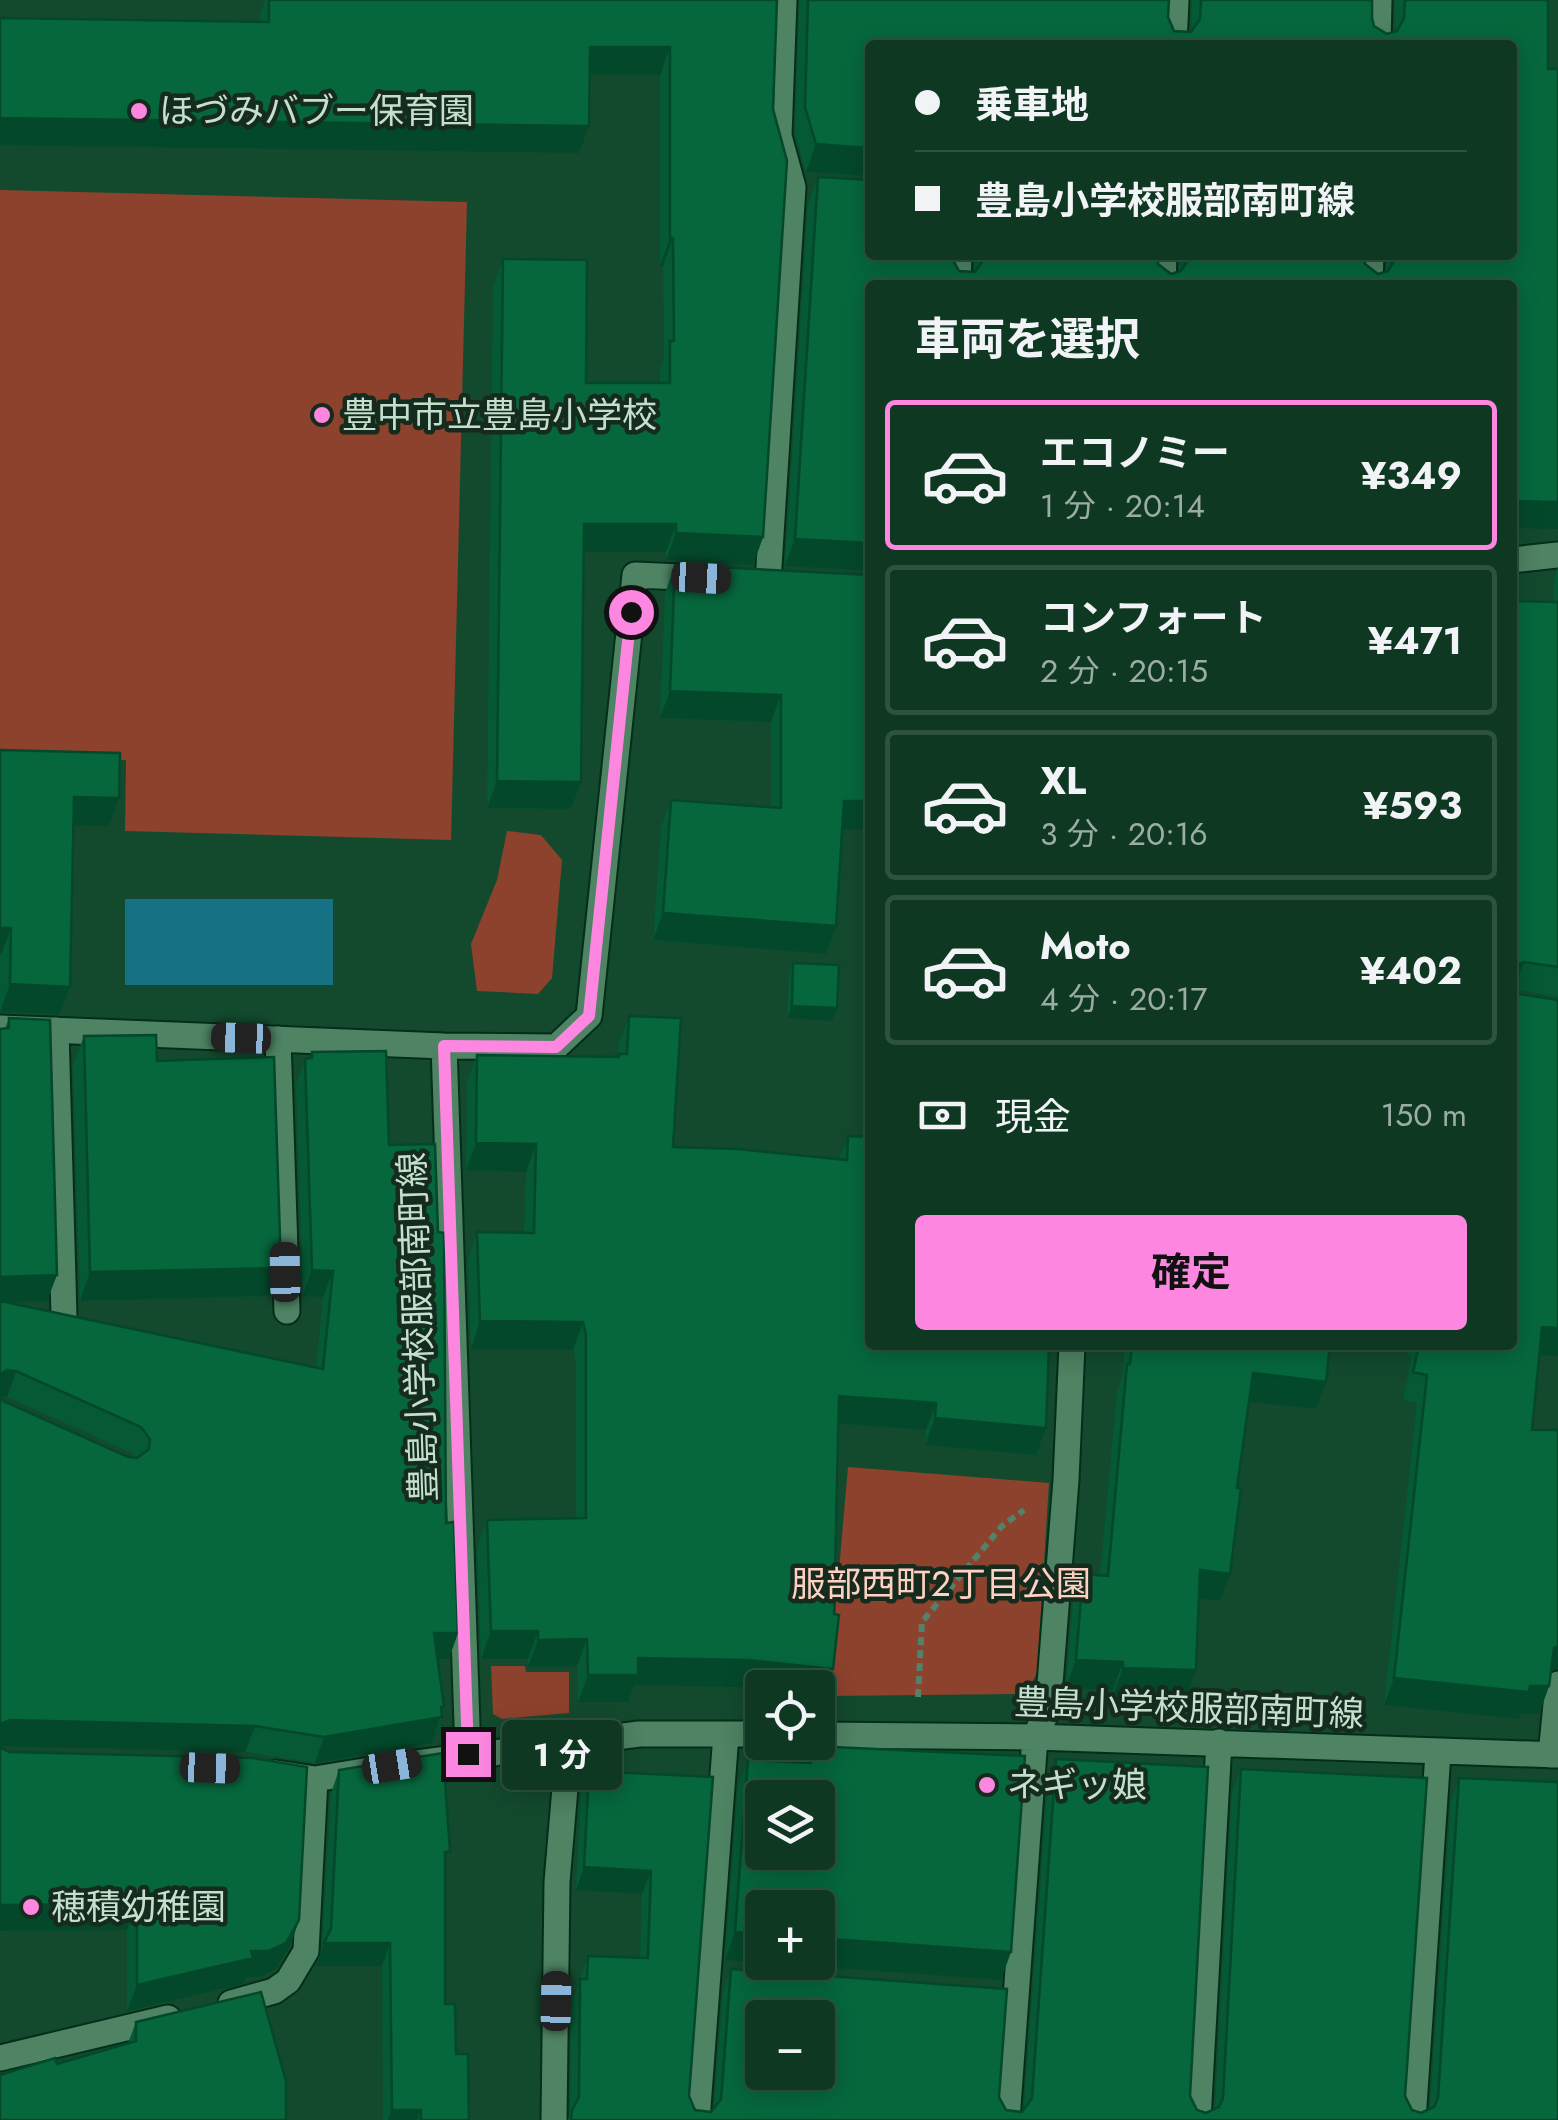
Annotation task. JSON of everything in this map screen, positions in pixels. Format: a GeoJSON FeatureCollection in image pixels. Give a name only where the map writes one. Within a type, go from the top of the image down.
{"type":"FeatureCollection","features":[{"type":"Feature","properties":{"kind":"street"},"geometry":{"type":"LineString","coordinates":[[0,1028],[556,1047],[589,1016],[634,575],[758,581],[803,187],[780,136],[784,0]]}},
{"type":"Feature","properties":{"kind":"street"},"geometry":{"type":"LineString","coordinates":[[1174,40],[1176,0]]}},
{"type":"Feature","properties":{"kind":"street"},"geometry":{"type":"LineString","coordinates":[[1378,40],[1379,0]]}},
{"type":"Feature","properties":{"kind":"street"},"geometry":{"type":"LineString","coordinates":[[1517,559],[1558,555]]}},
{"type":"Feature","properties":{"kind":"street"},"geometry":{"type":"LineString","coordinates":[[56,1030],[64,1316]]}},
{"type":"Feature","properties":{"kind":"street"},"geometry":{"type":"LineString","coordinates":[[278,1039],[286,1310]]}},
{"type":"Feature","properties":{"kind":"street","name":"豊島小学校服部南町線"},"geometry":{"type":"LineString","coordinates":[[444,1046],[468,1754]]}},
{"type":"Feature","properties":{"kind":"street"},"geometry":{"type":"LineString","coordinates":[[1007,2120],[1007,1996],[1034,1737],[1048,1709],[1072,1350]]}},
{"type":"Feature","properties":{"kind":"street"},"geometry":{"type":"LineString","coordinates":[[1555,1756],[1558,1684]]}},
{"type":"Feature","properties":{"kind":"street"},"geometry":{"type":"LineString","coordinates":[[245,1768],[315,1778],[468,1754],[639,1734],[745,1734]]}},
{"type":"Feature","properties":{"kind":"street"},"geometry":{"type":"LineString","coordinates":[[697,2120],[718,1975],[726,1734]]}},
{"type":"Feature","properties":{"kind":"street","name":"豊島小学校服部南町線"},"geometry":{"type":"LineString","coordinates":[[835,1735],[1219,1742],[1555,1756]]}},
{"type":"Feature","properties":{"kind":"street"},"geometry":{"type":"LineString","coordinates":[[554,2120],[557,1882],[568,1742]]}},
{"type":"Feature","properties":{"kind":"street"},"geometry":{"type":"LineString","coordinates":[[1198,2120],[1219,1742]]}},
{"type":"Feature","properties":{"kind":"street"},"geometry":{"type":"LineString","coordinates":[[1412,2120],[1438,1752]]}},
{"type":"Feature","properties":{"kind":"street"},"geometry":{"type":"LineString","coordinates":[[0,2058],[274,1991],[288,1981],[306,1951],[315,1778]]}},
{"type":"Feature","properties":{"kind":"path"},"geometry":{"type":"LineString","coordinates":[[917,1710],[922,1622],[1002,1526],[1066,1480]]}},
{"type":"Feature","properties":{"kind":"green space"},"geometry":{"type":"Polygon","coordinates":[[[0,190],[467,202],[451,840],[125,831],[126,760],[0,757],[0,190]]]}},
{"type":"Feature","properties":{"kind":"green space"},"geometry":{"type":"Polygon","coordinates":[[[507,831],[541,835],[562,860],[552,978],[538,994],[477,991],[471,944],[497,880],[507,831]]]}},
{"type":"Feature","properties":{"kind":"green space","name":"服部西町2丁目公園"},"geometry":{"type":"Polygon","coordinates":[[[848,1467],[1049,1483],[1037,1673],[1026,1694],[835,1696],[835,1670],[830,1670],[848,1467]]]}},
{"type":"Feature","properties":{"kind":"green space"},"geometry":{"type":"Polygon","coordinates":[[[491,1666],[525,1666],[526,1672],[569,1672],[569,1713],[502,1719],[493,1714],[491,1666]]]}},
{"type":"Feature","properties":{"kind":"water"},"geometry":{"type":"Polygon","coordinates":[[[125,899],[333,899],[333,985],[125,985],[125,899]]]}},
{"type":"Feature","properties":{"kind":"building"},"geometry":{"type":"Polygon","coordinates":[[[269,0],[777,0],[773,109],[787,161],[763,537],[676,533],[676,524],[584,524],[581,782],[497,781],[503,259],[587,260],[586,383],[670,383],[670,341],[674,341],[670,47],[590,47],[589,126],[0,118],[0,18],[269,22],[269,0]]]}},
{"type":"Feature","properties":{"kind":"building"},"geometry":{"type":"Polygon","coordinates":[[[808,0],[1169,0],[1168,17],[1174,31],[1191,32],[1200,19],[1201,0],[1372,0],[1374,26],[1387,34],[1397,31],[1404,18],[1405,0],[1548,0],[1548,69],[1558,69],[1558,502],[1517,501],[1517,280],[865,280],[865,543],[795,539],[818,177],[865,180],[865,260],[953,260],[959,271],[975,272],[983,260],[1158,260],[1171,274],[1181,271],[1188,260],[1365,260],[1378,274],[1388,271],[1395,260],[1517,260],[1517,40],[865,40],[865,148],[816,144],[805,107],[808,0]]]}},
{"type":"Feature","properties":{"kind":"building"},"geometry":{"type":"Polygon","coordinates":[[[675,565],[865,575],[865,801],[844,801],[836,926],[663,913],[671,800],[781,808],[781,695],[670,691],[675,565]]]}},
{"type":"Feature","properties":{"kind":"building"},"geometry":{"type":"Polygon","coordinates":[[[1517,601],[1558,602],[1558,967],[1517,964],[1517,601]]]}},
{"type":"Feature","properties":{"kind":"building"},"geometry":{"type":"Polygon","coordinates":[[[0,750],[120,753],[119,798],[74,797],[70,987],[10,984],[11,928],[0,928],[0,750]]]}},
{"type":"Feature","properties":{"kind":"building"},"geometry":{"type":"Polygon","coordinates":[[[793,963],[839,965],[837,1008],[792,1006],[793,963]]]}},
{"type":"Feature","properties":{"kind":"building"},"geometry":{"type":"Polygon","coordinates":[[[1517,992],[1558,1000],[1558,1328],[1542,1327],[1532,1430],[1558,1430],[1558,1646],[1554,1648],[1549,1686],[1530,1686],[1529,1692],[1394,1678],[1427,1375],[1413,1372],[1418,1350],[1517,1350],[1517,992]]]}},
{"type":"Feature","properties":{"kind":"building"},"geometry":{"type":"Polygon","coordinates":[[[629,1016],[681,1018],[673,1147],[847,1160],[848,1136],[865,1137],[865,1350],[1049,1350],[1046,1428],[935,1418],[936,1403],[839,1396],[834,1614],[839,1615],[833,1669],[748,1660],[638,1658],[638,1675],[588,1675],[587,1639],[538,1640],[538,1631],[491,1631],[487,1520],[586,1518],[586,1335],[583,1322],[480,1321],[477,1232],[534,1233],[536,1144],[476,1143],[477,1055],[627,1054],[629,1016]]]}},
{"type":"Feature","properties":{"kind":"building"},"geometry":{"type":"Polygon","coordinates":[[[9,1018],[50,1020],[57,1275],[0,1277],[0,1029],[9,1028],[9,1018]]]}},
{"type":"Feature","properties":{"kind":"building"},"geometry":{"type":"Polygon","coordinates":[[[156,1035],[157,1061],[274,1057],[281,1268],[90,1272],[84,1036],[156,1035]]]}},
{"type":"Feature","properties":{"kind":"building"},"geometry":{"type":"Polygon","coordinates":[[[386,1051],[389,1145],[435,1144],[438,1232],[444,1233],[446,1523],[454,1522],[458,1633],[434,1633],[444,1706],[442,1717],[324,1737],[255,1726],[10,1720],[0,1724],[0,1397],[128,1457],[137,1458],[149,1449],[150,1439],[141,1427],[16,1371],[7,1370],[0,1375],[0,1301],[323,1369],[333,1271],[312,1270],[305,1059],[312,1058],[312,1052],[386,1051]]]}},
{"type":"Feature","properties":{"kind":"building"},"geometry":{"type":"Polygon","coordinates":[[[1131,1350],[1329,1350],[1326,1382],[1253,1373],[1230,1574],[1200,1570],[1196,1670],[1123,1668],[1123,1662],[1076,1660],[1083,1574],[1108,1576],[1131,1350]]]}},
{"type":"Feature","properties":{"kind":"building"},"geometry":{"type":"Polygon","coordinates":[[[0,1747],[9,1752],[253,1758],[307,1767],[299,1920],[286,1943],[269,1951],[251,1951],[253,1958],[137,1985],[137,1904],[0,1905],[0,1747]]]}},
{"type":"Feature","properties":{"kind":"building"},"geometry":{"type":"Polygon","coordinates":[[[835,1747],[1025,1756],[1011,1952],[835,1939],[835,1890],[745,1890],[745,1933],[735,1932],[745,1800],[745,1870],[835,1870],[835,1780],[746,1780],[748,1760],[835,1760],[835,1747]]]}},
{"type":"Feature","properties":{"kind":"building"},"geometry":{"type":"Polygon","coordinates":[[[443,1753],[450,1851],[445,1852],[445,2004],[455,2004],[456,2054],[468,2054],[469,2120],[421,2120],[421,2110],[392,2110],[390,1943],[324,1943],[331,1929],[339,1770],[443,1753]]]}},
{"type":"Feature","properties":{"kind":"building"},"geometry":{"type":"Polygon","coordinates":[[[1056,1759],[1208,1767],[1190,2096],[1197,2110],[1206,2113],[1219,2107],[1223,2098],[1241,1769],[1427,1778],[1405,2096],[1412,2110],[1421,2113],[1434,2107],[1438,2098],[1459,1778],[1558,1782],[1558,2120],[571,2120],[579,2097],[580,1979],[587,1979],[588,1956],[648,1958],[651,1871],[584,1867],[589,1771],[713,1777],[689,2096],[695,2110],[711,2112],[721,2099],[731,1969],[745,1970],[745,1980],[835,1980],[835,1977],[1007,1989],[999,2097],[1006,2110],[1022,2112],[1032,2098],[1056,1759]]]}},
{"type":"Feature","properties":{"kind":"building"},"geometry":{"type":"Polygon","coordinates":[[[261,1992],[286,2081],[286,2120],[0,2120],[0,2075],[55,2058],[57,2064],[136,2041],[136,2022],[261,1992]]]}},
{"type":"Feature","properties":{"kind":"place","name":"ほづみバブー保育園"},"geometry":{"type":"Point","coordinates":[139,111]}},
{"type":"Feature","properties":{"kind":"place","name":"豊中市立豊島小学校"},"geometry":{"type":"Point","coordinates":[322,415]}},
{"type":"Feature","properties":{"kind":"place","name":"ネギッ娘"},"geometry":{"type":"Point","coordinates":[987,1785]}},
{"type":"Feature","properties":{"kind":"place","name":"穂積幼稚園"},"geometry":{"type":"Point","coordinates":[31,1907]}},
{"type":"Feature","properties":{"kind":"route"},"geometry":{"type":"LineString","coordinates":[[468,1754],[444,1046],[556,1047],[589,1016],[631,612]]}}]}
